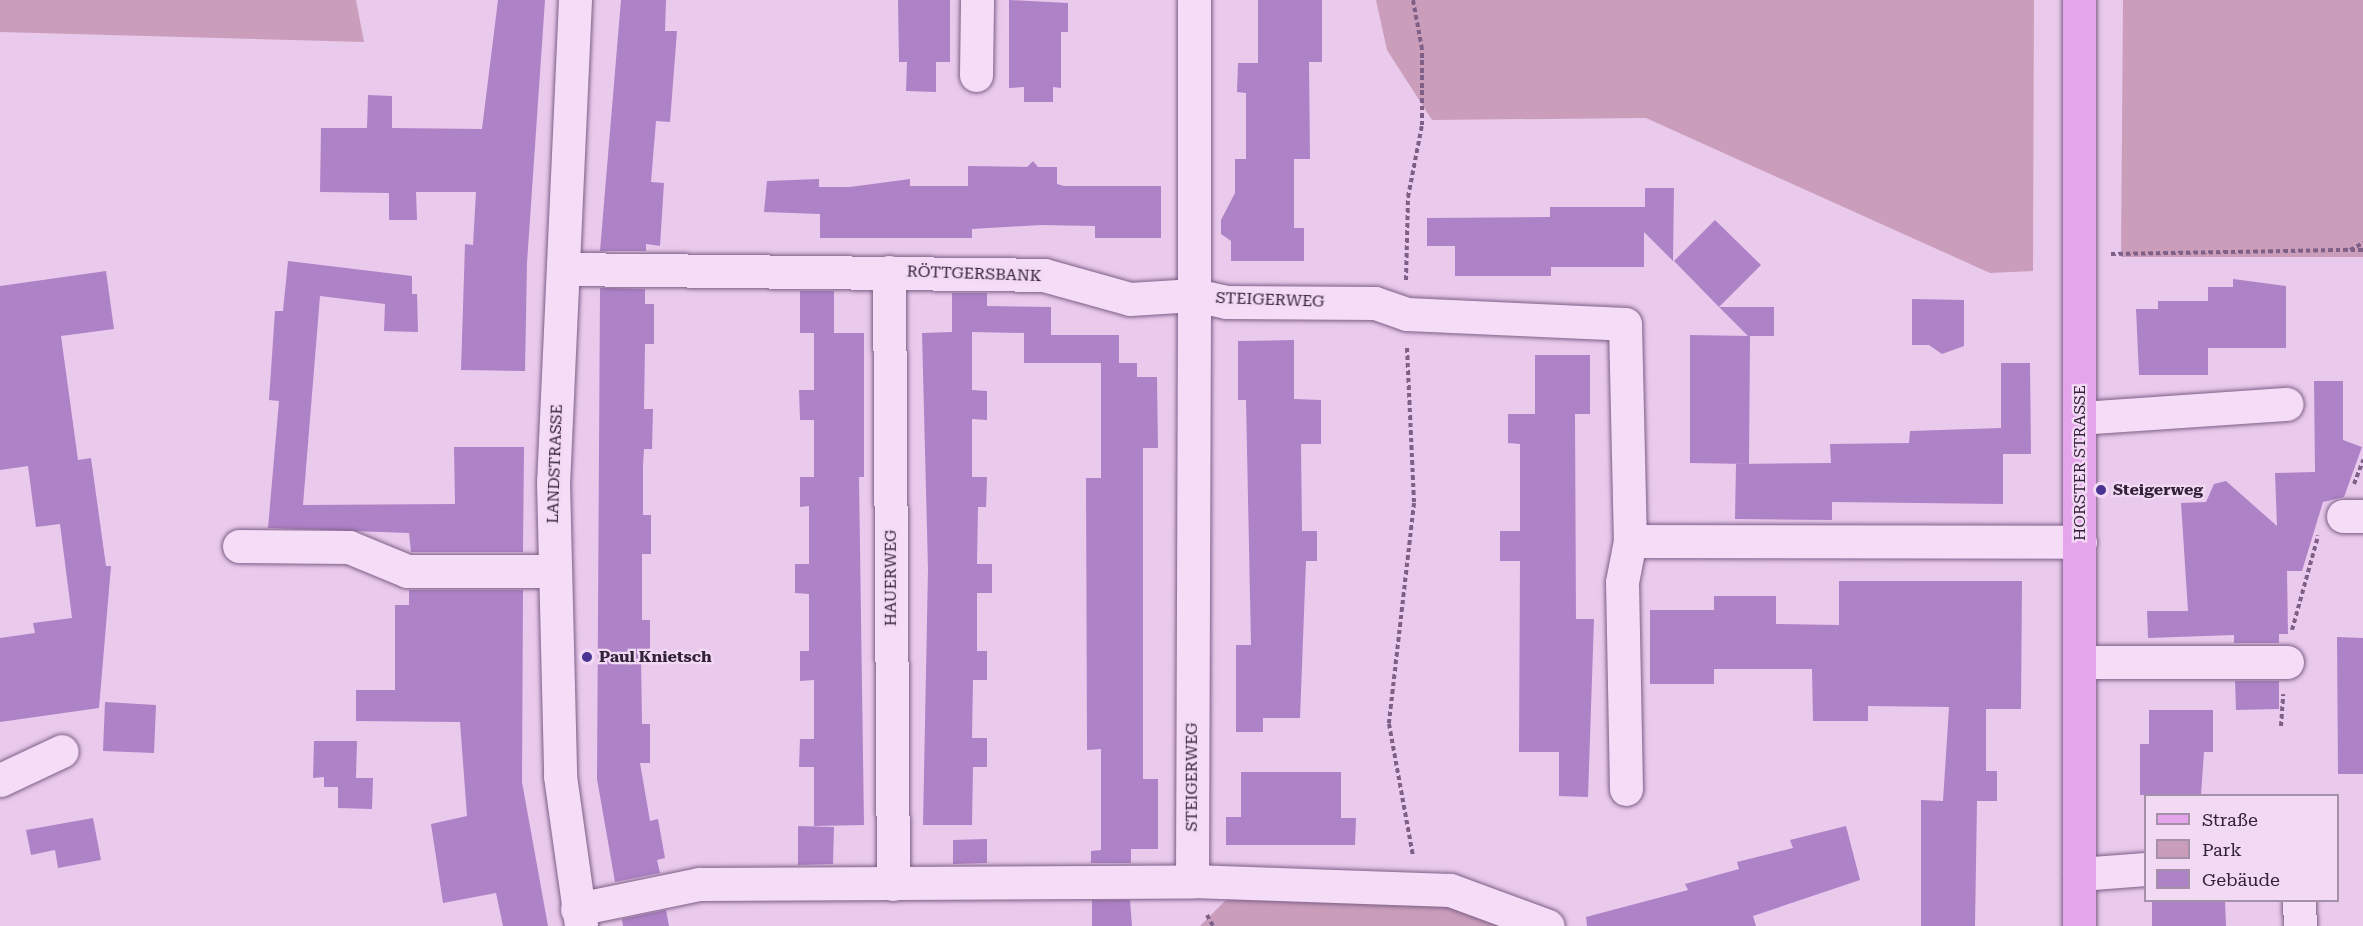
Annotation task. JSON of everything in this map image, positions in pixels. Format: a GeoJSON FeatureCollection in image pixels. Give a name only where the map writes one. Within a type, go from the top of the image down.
{"type":"FeatureCollection","features":[{"type":"Feature","properties":{"kind":"main road","name":"HORSTER STRASSE"},"geometry":{"type":"LineString","coordinates":[[2079,0],[2081,254],[2079,926]]}},
{"type":"Feature","properties":{"kind":"street","name":"LANDSTRASSE"},"geometry":{"type":"LineString","coordinates":[[575,0],[554,571],[560,776],[579,917]]}},
{"type":"Feature","properties":{"kind":"street"},"geometry":{"type":"LineString","coordinates":[[976,75],[977,0]]}},
{"type":"Feature","properties":{"kind":"street"},"geometry":{"type":"LineString","coordinates":[[1194,0],[1194,295]]}},
{"type":"Feature","properties":{"kind":"street","name":"RÖTTGERSBANK"},"geometry":{"type":"LineString","coordinates":[[564,268],[1044,275],[1130,299],[1194,295]]}},
{"type":"Feature","properties":{"kind":"street","name":"HAUERWEG"},"geometry":{"type":"LineString","coordinates":[[889,272],[893,884]]}},
{"type":"Feature","properties":{"kind":"street","name":"STEIGERWEG"},"geometry":{"type":"LineString","coordinates":[[1192,881],[1194,295],[1226,302],[1375,303],[1407,314],[1625,324],[1630,541]]}},
{"type":"Feature","properties":{"kind":"street"},"geometry":{"type":"LineString","coordinates":[[2080,417],[2287,404]]}},
{"type":"Feature","properties":{"kind":"street"},"geometry":{"type":"LineString","coordinates":[[1626,789],[1622,582],[1630,541],[2080,542]]}},
{"type":"Feature","properties":{"kind":"street"},"geometry":{"type":"LineString","coordinates":[[239,546],[349,547],[407,571],[554,571]]}},
{"type":"Feature","properties":{"kind":"street"},"geometry":{"type":"LineString","coordinates":[[2080,662],[2287,662]]}},
{"type":"Feature","properties":{"kind":"street"},"geometry":{"type":"LineString","coordinates":[[0,780],[62,751]]}},
{"type":"Feature","properties":{"kind":"street"},"geometry":{"type":"LineString","coordinates":[[2079,874],[2144,869]]}},
{"type":"Feature","properties":{"kind":"street"},"geometry":{"type":"LineString","coordinates":[[579,917],[699,884],[1192,881],[1450,890],[1548,926]]}},
{"type":"Feature","properties":{"kind":"street"},"geometry":{"type":"LineString","coordinates":[[2299,902],[2300,926]]}},
{"type":"Feature","properties":{"kind":"path"},"geometry":{"type":"LineString","coordinates":[[1413,0],[1422,49],[1422,125],[1405,224],[1414,503],[1389,724],[1419,889]]}},
{"type":"Feature","properties":{"kind":"path"},"geometry":{"type":"LineString","coordinates":[[2350,250],[2363,243]]}},
{"type":"Feature","properties":{"kind":"path"},"geometry":{"type":"LineString","coordinates":[[2081,254],[2363,250]]}},
{"type":"Feature","properties":{"kind":"path"},"geometry":{"type":"LineString","coordinates":[[2281,726],[2287,662],[2324,516],[2353,516]]}},
{"type":"Feature","properties":{"kind":"green space"},"geometry":{"type":"Polygon","coordinates":[[[0,0],[356,0],[364,42],[0,32],[0,0]]]}},
{"type":"Feature","properties":{"kind":"green space"},"geometry":{"type":"Polygon","coordinates":[[[1376,0],[2034,0],[2033,271],[1990,273],[1646,118],[1432,120],[1387,50],[1376,0]]]}},
{"type":"Feature","properties":{"kind":"green space"},"geometry":{"type":"Polygon","coordinates":[[[2123,0],[2363,0],[2363,257],[2121,257],[2123,0]]]}},
{"type":"Feature","properties":{"kind":"green space"},"geometry":{"type":"Polygon","coordinates":[[[1417,898],[1460,900],[1499,926],[1200,926],[1227,899],[1417,898]]]}},
{"type":"Feature","properties":{"kind":"building"},"geometry":{"type":"Polygon","coordinates":[[[498,0],[545,0],[527,263],[525,371],[461,370],[465,244],[473,245],[476,192],[416,192],[417,220],[389,220],[389,193],[320,192],[321,128],[367,128],[368,95],[392,96],[392,128],[482,129],[498,0]]]}},
{"type":"Feature","properties":{"kind":"building"},"geometry":{"type":"Polygon","coordinates":[[[621,0],[666,0],[665,31],[677,31],[670,122],[656,121],[651,182],[664,183],[660,246],[646,244],[646,251],[600,251],[621,0]]]}},
{"type":"Feature","properties":{"kind":"building"},"geometry":{"type":"Polygon","coordinates":[[[898,0],[950,0],[950,62],[936,62],[936,92],[906,91],[907,62],[899,62],[898,0]]]}},
{"type":"Feature","properties":{"kind":"building"},"geometry":{"type":"Polygon","coordinates":[[[1009,0],[1068,3],[1068,32],[1061,32],[1061,88],[1053,87],[1053,102],[1024,102],[1024,87],[1009,88],[1009,0]]]}},
{"type":"Feature","properties":{"kind":"building"},"geometry":{"type":"Polygon","coordinates":[[[1258,0],[1322,0],[1322,62],[1309,62],[1310,159],[1294,159],[1294,228],[1304,228],[1304,261],[1231,261],[1231,241],[1221,234],[1221,220],[1235,193],[1235,159],[1246,159],[1246,93],[1237,92],[1238,63],[1258,63],[1258,0]]]}},
{"type":"Feature","properties":{"kind":"building"},"geometry":{"type":"Polygon","coordinates":[[[1033,161],[1038,167],[1057,167],[1057,184],[1064,186],[1161,186],[1161,238],[1095,238],[1095,226],[1041,225],[972,229],[972,238],[820,238],[820,214],[764,212],[767,181],[819,179],[819,187],[850,187],[910,179],[910,186],[968,186],[968,166],[1027,167],[1033,161]]]}},
{"type":"Feature","properties":{"kind":"building"},"geometry":{"type":"Polygon","coordinates":[[[1645,188],[1674,188],[1673,261],[1644,232],[1644,267],[1551,267],[1551,276],[1455,276],[1455,246],[1427,246],[1427,218],[1550,217],[1550,207],[1645,207],[1645,188]]]}},
{"type":"Feature","properties":{"kind":"building"},"geometry":{"type":"Polygon","coordinates":[[[1715,220],[1761,265],[1719,307],[1674,261],[1715,220]]]}},
{"type":"Feature","properties":{"kind":"building"},"geometry":{"type":"Polygon","coordinates":[[[288,261],[412,276],[412,294],[417,294],[418,332],[384,331],[385,304],[320,296],[303,505],[455,504],[454,447],[524,447],[523,552],[411,552],[409,533],[268,528],[279,401],[269,400],[275,311],[283,311],[288,261]]]}},
{"type":"Feature","properties":{"kind":"building"},"geometry":{"type":"Polygon","coordinates":[[[106,271],[114,329],[61,336],[78,460],[91,458],[106,566],[111,566],[99,708],[0,722],[0,638],[35,633],[33,623],[72,618],[60,524],[36,527],[28,466],[0,470],[0,286],[106,271]]]}},
{"type":"Feature","properties":{"kind":"building"},"geometry":{"type":"Polygon","coordinates":[[[2233,279],[2286,286],[2286,348],[2208,348],[2208,375],[2139,375],[2136,309],[2158,309],[2158,301],[2208,301],[2208,287],[2233,287],[2233,279]]]}},
{"type":"Feature","properties":{"kind":"building"},"geometry":{"type":"Polygon","coordinates":[[[600,288],[645,289],[645,304],[654,304],[654,344],[645,344],[644,409],[653,409],[652,449],[644,449],[643,466],[643,515],[651,515],[651,554],[642,554],[642,620],[650,620],[650,660],[641,659],[642,724],[650,724],[650,763],[640,763],[650,821],[658,819],[665,858],[657,860],[660,873],[615,882],[597,779],[600,288]]]}},
{"type":"Feature","properties":{"kind":"building"},"geometry":{"type":"Polygon","coordinates":[[[800,291],[834,291],[834,333],[864,333],[864,477],[859,477],[864,825],[814,826],[814,767],[799,767],[800,739],[814,739],[814,680],[800,681],[800,651],[809,651],[809,594],[795,593],[795,564],[809,564],[809,506],[800,507],[800,477],[814,477],[814,420],[800,420],[799,390],[814,390],[814,333],[800,333],[800,291]]]}},
{"type":"Feature","properties":{"kind":"building"},"geometry":{"type":"Polygon","coordinates":[[[952,293],[987,293],[987,306],[1051,307],[1051,335],[1119,335],[1119,363],[1137,363],[1137,377],[1157,377],[1158,448],[1143,448],[1143,779],[1158,779],[1158,849],[1131,849],[1131,863],[1091,863],[1091,851],[1101,850],[1101,749],[1087,750],[1086,478],[1101,478],[1101,363],[1024,363],[1024,333],[972,332],[972,390],[987,391],[987,420],[972,419],[972,477],[987,477],[986,507],[978,507],[977,564],[992,564],[992,593],[977,593],[977,651],[987,651],[987,680],[973,680],[972,738],[987,738],[987,767],[973,767],[972,825],[923,825],[928,569],[922,333],[952,332],[952,293]]]}},
{"type":"Feature","properties":{"kind":"building"},"geometry":{"type":"Polygon","coordinates":[[[1912,299],[1964,300],[1964,346],[1942,354],[1929,345],[1912,345],[1912,299]]]}},
{"type":"Feature","properties":{"kind":"building"},"geometry":{"type":"Polygon","coordinates":[[[1719,307],[1774,307],[1774,336],[1748,336],[1719,307]]]}},
{"type":"Feature","properties":{"kind":"building"},"geometry":{"type":"Polygon","coordinates":[[[1690,335],[1750,336],[1749,464],[1690,463],[1690,335]]]}},
{"type":"Feature","properties":{"kind":"building"},"geometry":{"type":"Polygon","coordinates":[[[1294,340],[1294,399],[1321,400],[1321,444],[1301,444],[1302,531],[1317,531],[1317,561],[1306,561],[1300,718],[1263,718],[1263,732],[1236,732],[1236,645],[1251,645],[1246,400],[1238,400],[1238,341],[1294,340]]]}},
{"type":"Feature","properties":{"kind":"building"},"geometry":{"type":"Polygon","coordinates":[[[1535,355],[1590,355],[1590,414],[1575,414],[1576,619],[1594,619],[1588,797],[1559,796],[1559,752],[1519,752],[1520,561],[1500,561],[1500,531],[1520,531],[1520,444],[1508,443],[1508,414],[1535,414],[1535,355]]]}},
{"type":"Feature","properties":{"kind":"building"},"geometry":{"type":"Polygon","coordinates":[[[2001,363],[2030,363],[2031,454],[2003,454],[2003,504],[1832,502],[1832,520],[1735,519],[1736,464],[1831,463],[1830,444],[1909,443],[1910,431],[2001,428],[2001,363]]]}},
{"type":"Feature","properties":{"kind":"building"},"geometry":{"type":"Polygon","coordinates":[[[2314,381],[2343,381],[2343,440],[2362,447],[2344,497],[2323,502],[2302,571],[2287,571],[2288,634],[2279,634],[2279,643],[2234,643],[2234,635],[2148,638],[2147,611],[2188,611],[2181,503],[2206,502],[2214,484],[2226,481],[2277,526],[2275,473],[2315,472],[2314,381]]]}},
{"type":"Feature","properties":{"kind":"building"},"geometry":{"type":"Polygon","coordinates":[[[1839,581],[2022,581],[2021,709],[1986,709],[1986,771],[1997,771],[1997,801],[1977,801],[1975,926],[1921,926],[1921,800],[1943,801],[1949,707],[1868,706],[1868,721],[1813,721],[1812,669],[1714,669],[1714,684],[1650,684],[1650,610],[1714,610],[1714,596],[1776,596],[1776,624],[1839,625],[1839,581]]]}},
{"type":"Feature","properties":{"kind":"building"},"geometry":{"type":"Polygon","coordinates":[[[409,590],[523,590],[522,782],[548,926],[503,926],[496,893],[443,903],[431,824],[467,816],[460,722],[356,721],[356,690],[395,690],[395,605],[409,605],[409,590]]]}},
{"type":"Feature","properties":{"kind":"building"},"geometry":{"type":"Polygon","coordinates":[[[2337,637],[2363,638],[2363,774],[2338,774],[2337,637]]]}},
{"type":"Feature","properties":{"kind":"building"},"geometry":{"type":"Polygon","coordinates":[[[2235,681],[2279,681],[2279,709],[2236,710],[2235,681]]]}},
{"type":"Feature","properties":{"kind":"building"},"geometry":{"type":"Polygon","coordinates":[[[105,702],[156,705],[154,753],[103,751],[105,702]]]}},
{"type":"Feature","properties":{"kind":"building"},"geometry":{"type":"Polygon","coordinates":[[[2149,710],[2213,710],[2213,752],[2204,752],[2201,794],[2140,795],[2140,744],[2149,744],[2149,710]]]}},
{"type":"Feature","properties":{"kind":"building"},"geometry":{"type":"Polygon","coordinates":[[[314,741],[357,741],[356,778],[373,778],[372,809],[338,808],[338,787],[324,787],[324,777],[313,778],[314,741]]]}},
{"type":"Feature","properties":{"kind":"building"},"geometry":{"type":"Polygon","coordinates":[[[1241,772],[1341,772],[1341,818],[1356,818],[1355,845],[1226,845],[1226,817],[1241,817],[1241,772]]]}},
{"type":"Feature","properties":{"kind":"building"},"geometry":{"type":"Polygon","coordinates":[[[93,818],[101,860],[58,868],[55,850],[31,855],[26,830],[93,818]]]}},
{"type":"Feature","properties":{"kind":"building"},"geometry":{"type":"Polygon","coordinates":[[[798,826],[834,827],[833,864],[798,865],[798,826]]]}},
{"type":"Feature","properties":{"kind":"building"},"geometry":{"type":"Polygon","coordinates":[[[1846,826],[1860,880],[1753,916],[1756,926],[1587,926],[1586,917],[1688,890],[1685,884],[1739,869],[1737,862],[1793,848],[1790,840],[1846,826]]]}},
{"type":"Feature","properties":{"kind":"building"},"geometry":{"type":"Polygon","coordinates":[[[987,839],[987,863],[953,864],[953,840],[987,839]]]}},
{"type":"Feature","properties":{"kind":"building"},"geometry":{"type":"Polygon","coordinates":[[[1092,900],[1130,900],[1132,926],[1092,926],[1092,900]]]}},
{"type":"Feature","properties":{"kind":"building"},"geometry":{"type":"Polygon","coordinates":[[[2152,902],[2225,902],[2226,926],[2152,926],[2152,902]]]}},
{"type":"Feature","properties":{"kind":"building"},"geometry":{"type":"Polygon","coordinates":[[[666,910],[669,926],[623,926],[622,919],[666,910]]]}},
{"type":"Feature","properties":{"kind":"place","name":"Steigerweg"},"geometry":{"type":"Point","coordinates":[2101,490]}},
{"type":"Feature","properties":{"kind":"place","name":"Paul Knietsch"},"geometry":{"type":"Point","coordinates":[587,657]}}]}
